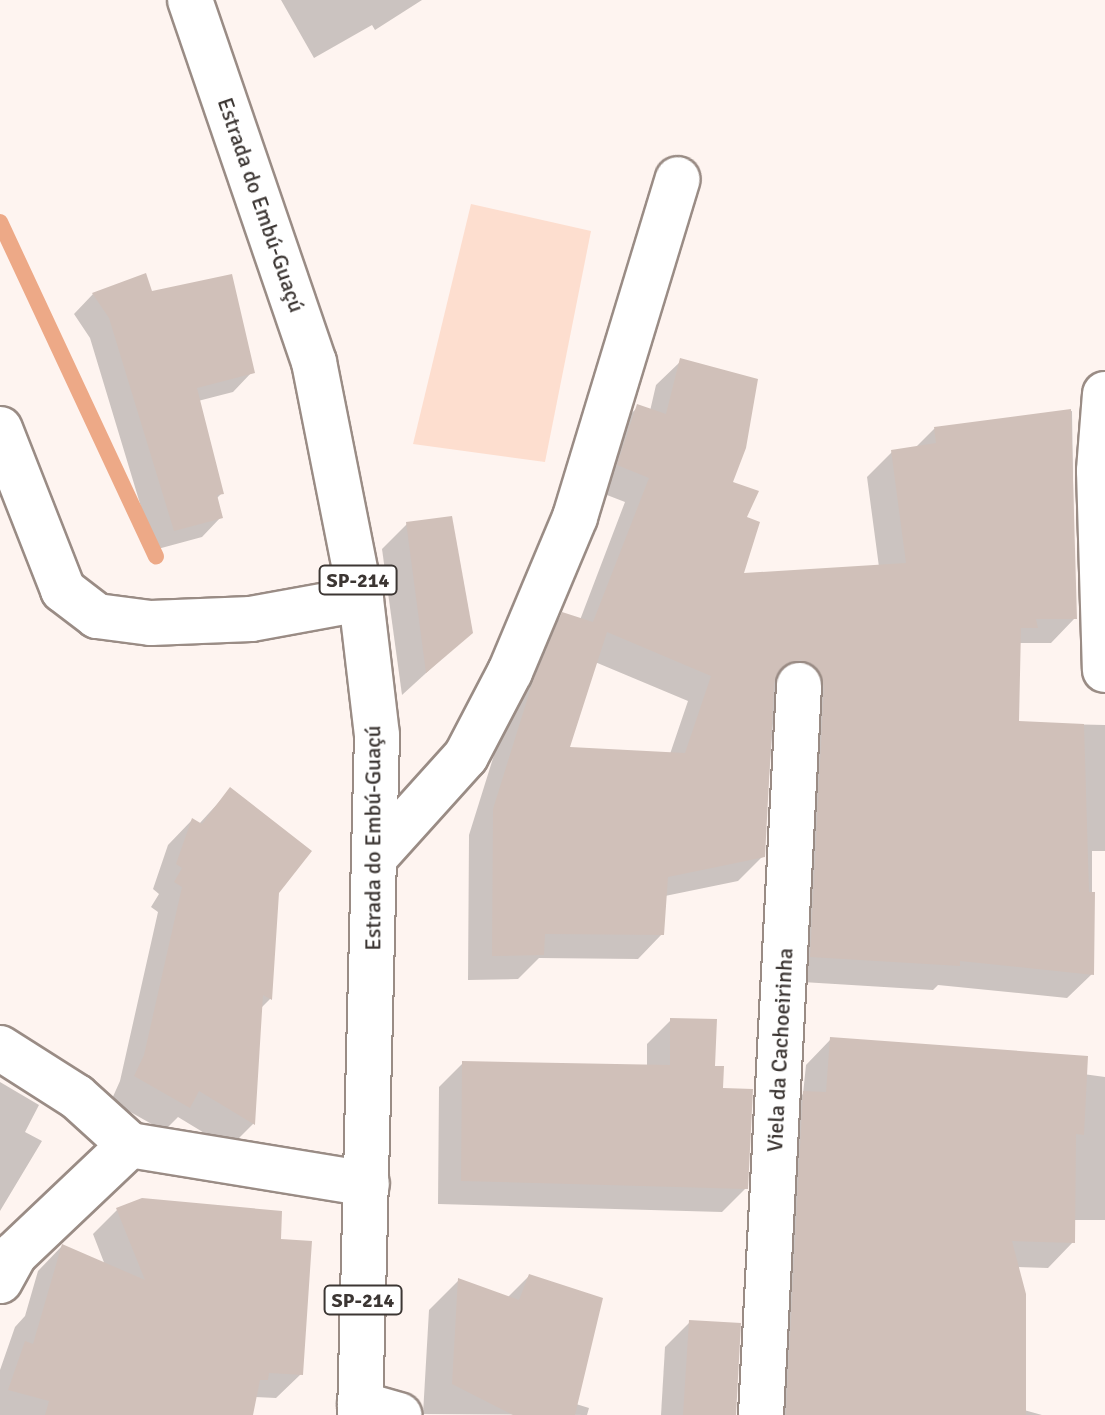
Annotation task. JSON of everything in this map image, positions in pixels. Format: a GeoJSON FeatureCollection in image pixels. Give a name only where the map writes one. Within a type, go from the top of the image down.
{"type":"FeatureCollection","features":[{"type":"Feature","properties":{"kind":"street","name":"Estrada do Embú-Guaçú"},"geometry":{"type":"LineString","coordinates":[[190,0],[314,362],[361,599],[377,735],[367,1184],[373,1411]]}},
{"type":"Feature","properties":{"kind":"street"},"geometry":{"type":"LineString","coordinates":[[375,857],[466,756],[510,672],[575,517],[678,179]]}},
{"type":"Feature","properties":{"kind":"street"},"geometry":{"type":"LineString","coordinates":[[1105,394],[1099,471],[1105,670]]}},
{"type":"Feature","properties":{"kind":"street"},"geometry":{"type":"LineString","coordinates":[[0,429],[63,590],[97,616],[151,623],[251,619],[361,599]]}},
{"type":"Feature","properties":{"kind":"street","name":"Viela da Cachoeirinha"},"geometry":{"type":"LineString","coordinates":[[761,1415],[799,685]]}},
{"type":"Feature","properties":{"kind":"street"},"geometry":{"type":"LineString","coordinates":[[0,1048],[77,1097],[130,1145],[367,1184]]}},
{"type":"Feature","properties":{"kind":"street"},"geometry":{"type":"LineString","coordinates":[[5,1261],[130,1145]]}},
{"type":"Feature","properties":{"kind":"shaded area"},"geometry":{"type":"Polygon","coordinates":[[[471,204],[591,231],[545,462],[413,444],[471,204]]]}},
{"type":"Feature","properties":{"kind":"building"},"geometry":{"type":"Polygon","coordinates":[[[146,273],[152,291],[232,274],[255,373],[197,388],[224,494],[217,495],[223,518],[174,531],[109,318],[92,293],[146,273]]]}},
{"type":"Feature","properties":{"kind":"building"},"geometry":{"type":"Polygon","coordinates":[[[680,358],[758,379],[746,448],[733,482],[759,491],[747,517],[760,522],[744,573],[906,563],[891,450],[936,443],[934,427],[1071,409],[1077,619],[1036,619],[1038,628],[1021,628],[1019,721],[1084,724],[1089,892],[1095,892],[1094,975],[960,961],[960,966],[810,957],[824,686],[813,665],[800,660],[779,671],[774,684],[765,857],[668,877],[664,935],[545,934],[544,955],[492,956],[493,809],[533,681],[562,612],[593,622],[649,478],[617,465],[637,404],[666,414],[680,358]],[[607,632],[570,747],[685,753],[711,676],[607,632]]]}},
{"type":"Feature","properties":{"kind":"building"},"geometry":{"type":"Polygon","coordinates":[[[452,516],[473,633],[426,673],[406,522],[452,516]]]}},
{"type":"Feature","properties":{"kind":"building"},"geometry":{"type":"Polygon","coordinates":[[[230,787],[312,851],[279,893],[272,1000],[263,995],[255,1125],[199,1091],[190,1108],[134,1076],[144,1055],[182,887],[174,882],[182,868],[176,864],[192,818],[202,824],[230,787]]]}},
{"type":"Feature","properties":{"kind":"building"},"geometry":{"type":"Polygon","coordinates":[[[670,1018],[717,1019],[715,1066],[724,1066],[723,1088],[753,1089],[748,1189],[461,1181],[462,1061],[670,1065],[670,1018]]]}},
{"type":"Feature","properties":{"kind":"building"},"geometry":{"type":"Polygon","coordinates":[[[830,1037],[1088,1056],[1084,1135],[1076,1134],[1075,1243],[1012,1241],[1026,1294],[1026,1415],[786,1415],[803,1091],[826,1092],[830,1037]]]}},
{"type":"Feature","properties":{"kind":"building"},"geometry":{"type":"Polygon","coordinates":[[[142,1198],[282,1211],[281,1239],[312,1241],[303,1375],[269,1373],[268,1380],[260,1380],[253,1415],[45,1415],[49,1401],[8,1390],[25,1341],[33,1344],[62,1244],[145,1280],[116,1208],[142,1198]]]}},
{"type":"Feature","properties":{"kind":"building"},"geometry":{"type":"Polygon","coordinates":[[[529,1274],[603,1298],[575,1415],[513,1415],[452,1384],[458,1278],[519,1300],[529,1274]]]}},
{"type":"Feature","properties":{"kind":"building"},"geometry":{"type":"Polygon","coordinates":[[[689,1320],[741,1323],[736,1415],[683,1415],[689,1320]]]}},
{"type":"Feature","properties":{"kind":"waterway"},"geometry":{"type":"LineString","coordinates":[[0,222],[156,556]]}}]}
